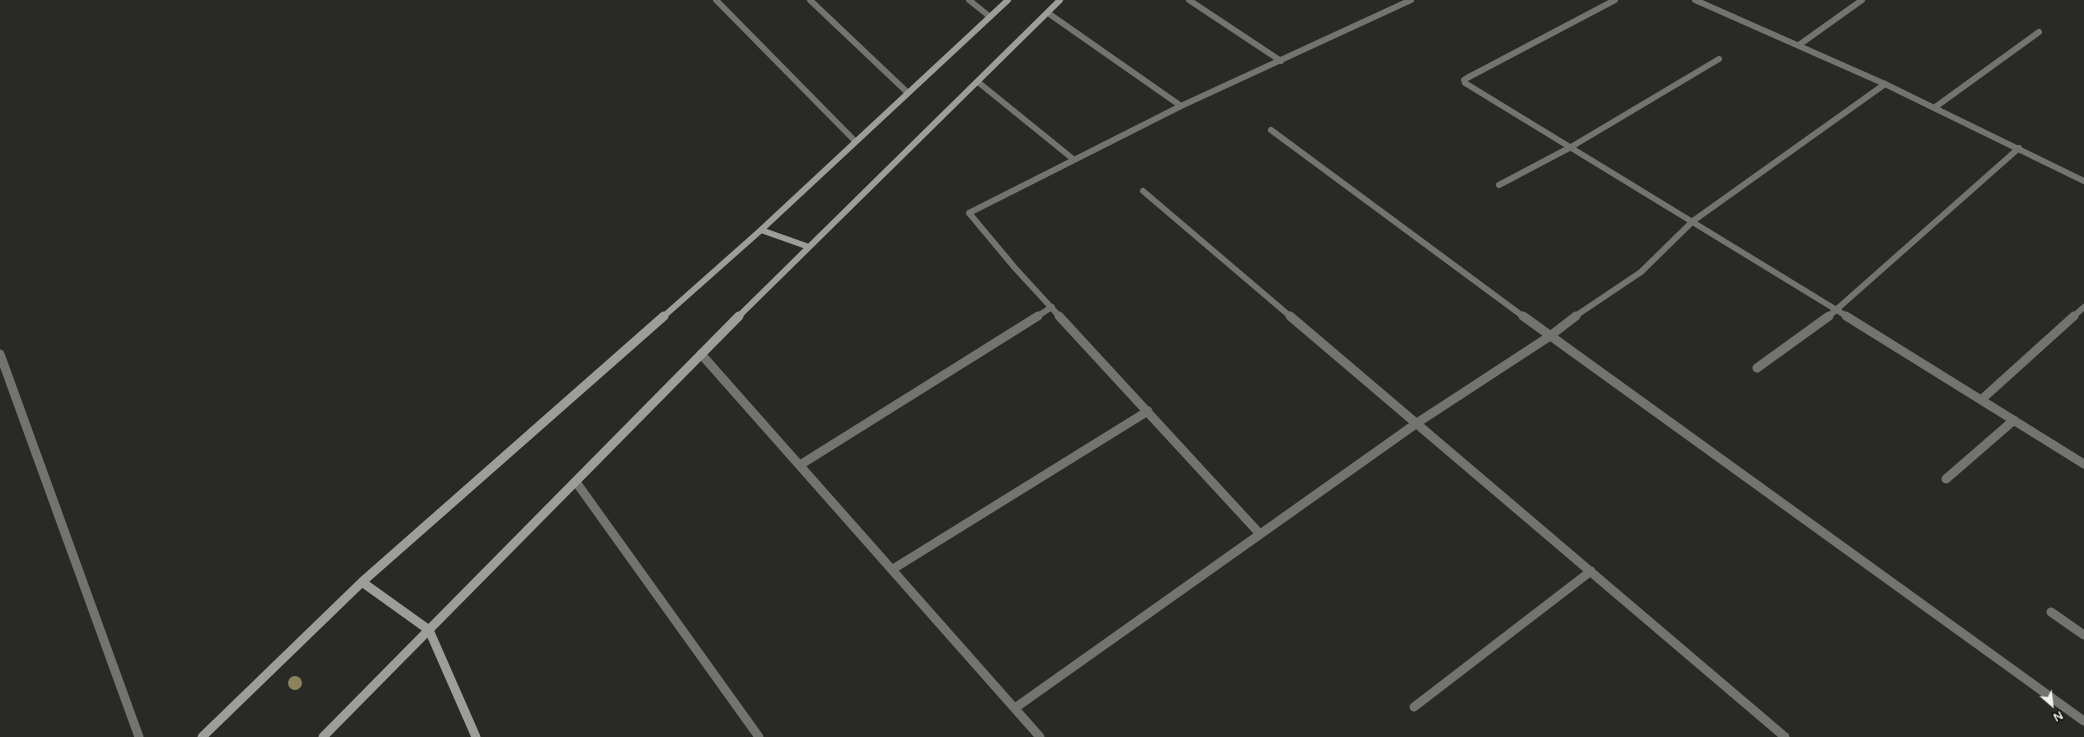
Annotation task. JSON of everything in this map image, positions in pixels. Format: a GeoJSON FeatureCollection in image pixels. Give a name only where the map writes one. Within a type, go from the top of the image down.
{"type":"FeatureCollection","features":[{"type":"Feature","properties":{"kind":"street"},"geometry":{"type":"LineString","coordinates":[[716,0],[855,141]]}},
{"type":"Feature","properties":{"kind":"street"},"geometry":{"type":"LineString","coordinates":[[810,0],[907,92]]}},
{"type":"Feature","properties":{"kind":"street"},"geometry":{"type":"LineString","coordinates":[[969,0],[989,16]]}},
{"type":"Feature","properties":{"kind":"street"},"geometry":{"type":"LineString","coordinates":[[202,737],[362,582],[761,230],[907,92],[1008,0]]}},
{"type":"Feature","properties":{"kind":"street"},"geometry":{"type":"LineString","coordinates":[[323,737],[701,354],[1060,0]]}},
{"type":"Feature","properties":{"kind":"street"},"geometry":{"type":"LineString","coordinates":[[1189,0],[1281,60]]}},
{"type":"Feature","properties":{"kind":"street"},"geometry":{"type":"LineString","coordinates":[[1260,534],[1052,308],[969,213],[1073,159],[1181,106],[1411,0]]}},
{"type":"Feature","properties":{"kind":"street"},"geometry":{"type":"LineString","coordinates":[[1615,0],[1464,80],[1469,86],[1693,221],[2084,464]]}},
{"type":"Feature","properties":{"kind":"street"},"geometry":{"type":"LineString","coordinates":[[1695,0],[1884,84],[2084,180]]}},
{"type":"Feature","properties":{"kind":"street"},"geometry":{"type":"LineString","coordinates":[[1799,45],[1862,0]]}},
{"type":"Feature","properties":{"kind":"street"},"geometry":{"type":"LineString","coordinates":[[1048,13],[1181,106]]}},
{"type":"Feature","properties":{"kind":"street"},"geometry":{"type":"LineString","coordinates":[[1934,108],[2039,32]]}},
{"type":"Feature","properties":{"kind":"street"},"geometry":{"type":"LineString","coordinates":[[1499,185],[1571,147],[1719,59]]}},
{"type":"Feature","properties":{"kind":"street"},"geometry":{"type":"LineString","coordinates":[[978,82],[1073,159]]}},
{"type":"Feature","properties":{"kind":"street"},"geometry":{"type":"LineString","coordinates":[[1015,708],[1417,423],[1550,336],[1562,325],[1641,272],[1693,221],[1884,84]]}},
{"type":"Feature","properties":{"kind":"street"},"geometry":{"type":"LineString","coordinates":[[1271,130],[1550,336],[2084,721]]}},
{"type":"Feature","properties":{"kind":"street"},"geometry":{"type":"LineString","coordinates":[[1758,368],[1837,310],[2018,148]]}},
{"type":"Feature","properties":{"kind":"street"},"geometry":{"type":"LineString","coordinates":[[1143,191],[1785,737]]}},
{"type":"Feature","properties":{"kind":"street"},"geometry":{"type":"LineString","coordinates":[[761,230],[809,247]]}},
{"type":"Feature","properties":{"kind":"street"},"geometry":{"type":"LineString","coordinates":[[1982,400],[2084,307]]}},
{"type":"Feature","properties":{"kind":"street"},"geometry":{"type":"LineString","coordinates":[[800,465],[1052,308]]}},
{"type":"Feature","properties":{"kind":"street"},"geometry":{"type":"LineString","coordinates":[[0,354],[139,737]]}},
{"type":"Feature","properties":{"kind":"street"},"geometry":{"type":"LineString","coordinates":[[701,354],[893,569],[1040,737]]}},
{"type":"Feature","properties":{"kind":"street"},"geometry":{"type":"LineString","coordinates":[[893,569],[1148,411]]}},
{"type":"Feature","properties":{"kind":"street"},"geometry":{"type":"LineString","coordinates":[[1946,479],[2014,420]]}},
{"type":"Feature","properties":{"kind":"street"},"geometry":{"type":"LineString","coordinates":[[576,482],[759,737]]}},
{"type":"Feature","properties":{"kind":"street"},"geometry":{"type":"LineString","coordinates":[[1414,707],[1591,571]]}},
{"type":"Feature","properties":{"kind":"street"},"geometry":{"type":"LineString","coordinates":[[362,582],[429,630],[476,737]]}},
{"type":"Feature","properties":{"kind":"street"},"geometry":{"type":"LineString","coordinates":[[2051,612],[2084,635]]}}]}
